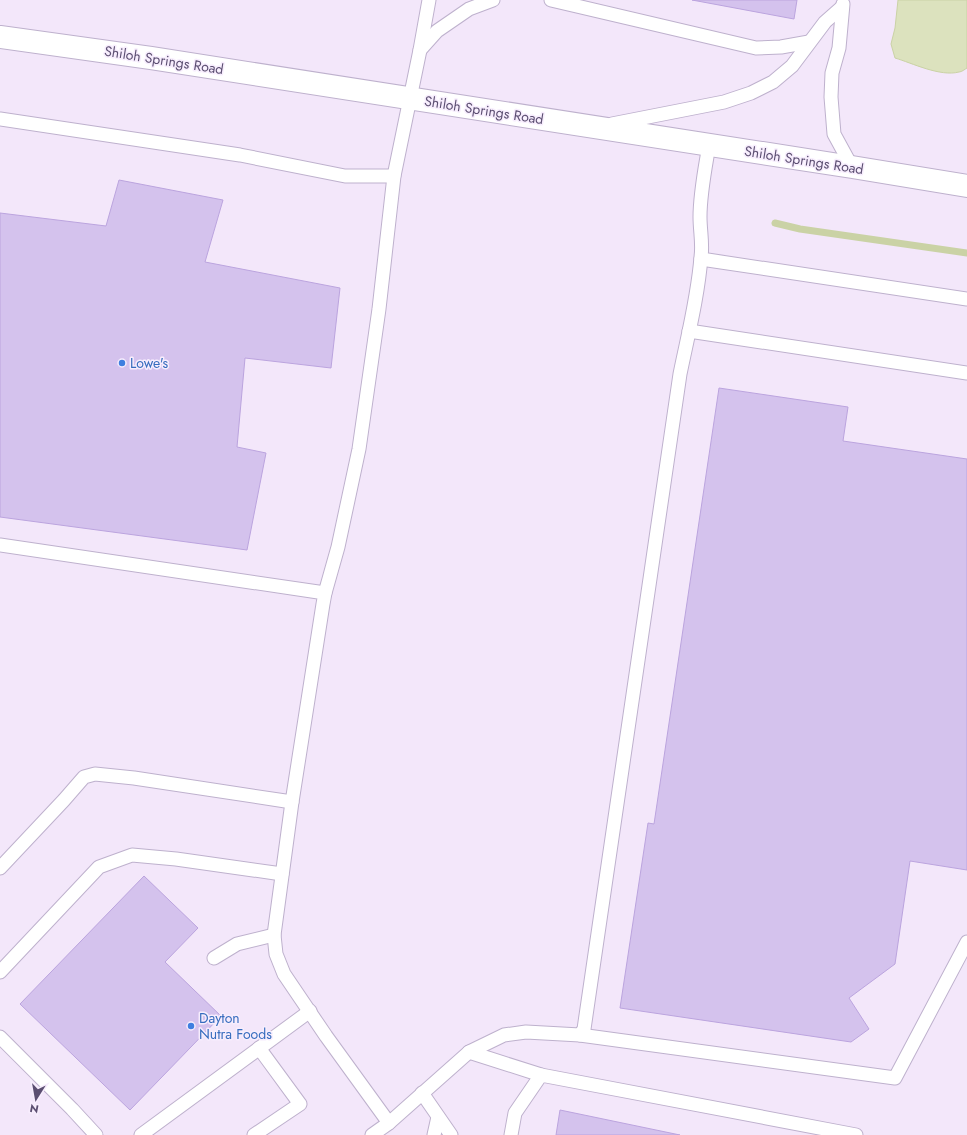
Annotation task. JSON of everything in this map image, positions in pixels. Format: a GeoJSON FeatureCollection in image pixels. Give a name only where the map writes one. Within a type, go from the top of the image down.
{"type":"FeatureCollection","features":[{"type":"Feature","properties":{"kind":"street","name":"Shiloh Springs Road"},"geometry":{"type":"LineString","coordinates":[[0,37],[151,58],[967,186]]}},
{"type":"Feature","properties":{"kind":"lane"},"geometry":{"type":"LineString","coordinates":[[389,1123],[284,974],[276,954],[274,935],[292,802],[325,593],[338,547],[359,449],[379,309],[394,176],[429,0]]}},
{"type":"Feature","properties":{"kind":"lane"},"geometry":{"type":"LineString","coordinates":[[420,50],[437,31],[469,9],[494,0]]}},
{"type":"Feature","properties":{"kind":"lane"},"geometry":{"type":"LineString","coordinates":[[551,0],[756,48],[781,47],[808,42]]}},
{"type":"Feature","properties":{"kind":"lane"},"geometry":{"type":"LineString","coordinates":[[595,128],[724,102],[750,93],[773,82],[792,66],[808,42],[843,4]]}},
{"type":"Feature","properties":{"kind":"lane"},"geometry":{"type":"LineString","coordinates":[[843,4],[839,48],[832,73],[831,97],[834,134],[852,167]]}},
{"type":"Feature","properties":{"kind":"lane"},"geometry":{"type":"LineString","coordinates":[[0,119],[240,155],[345,176],[394,176]]}},
{"type":"Feature","properties":{"kind":"lane"},"geometry":{"type":"LineString","coordinates":[[580,1035],[584,1029],[680,374],[701,259],[702,248],[700,218],[703,179],[709,145]]}},
{"type":"Feature","properties":{"kind":"lane"},"geometry":{"type":"LineString","coordinates":[[701,259],[967,299]]}},
{"type":"Feature","properties":{"kind":"lane"},"geometry":{"type":"LineString","coordinates":[[689,331],[967,373]]}},
{"type":"Feature","properties":{"kind":"lane"},"geometry":{"type":"LineString","coordinates":[[0,545],[325,593]]}},
{"type":"Feature","properties":{"kind":"lane"},"geometry":{"type":"LineString","coordinates":[[0,868],[84,777],[95,774],[134,778],[292,802]]}},
{"type":"Feature","properties":{"kind":"lane"},"geometry":{"type":"LineString","coordinates":[[0,972],[99,867],[132,855],[176,859],[282,874]]}},
{"type":"Feature","properties":{"kind":"lane"},"geometry":{"type":"LineString","coordinates":[[214,958],[237,944],[274,935]]}},
{"type":"Feature","properties":{"kind":"lane"},"geometry":{"type":"LineString","coordinates":[[372,1135],[389,1123],[469,1052],[504,1035],[526,1032],[580,1035],[895,1078],[967,942]]}},
{"type":"Feature","properties":{"kind":"lane"},"geometry":{"type":"LineString","coordinates":[[141,1135],[310,1011]]}},
{"type":"Feature","properties":{"kind":"lane"},"geometry":{"type":"LineString","coordinates":[[0,1037],[96,1135]]}},
{"type":"Feature","properties":{"kind":"lane"},"geometry":{"type":"LineString","coordinates":[[254,1135],[300,1104],[260,1048]]}},
{"type":"Feature","properties":{"kind":"lane"},"geometry":{"type":"LineString","coordinates":[[469,1052],[541,1075],[856,1135]]}},
{"type":"Feature","properties":{"kind":"lane"},"geometry":{"type":"LineString","coordinates":[[511,1135],[515,1113],[541,1075]]}},
{"type":"Feature","properties":{"kind":"lane"},"geometry":{"type":"LineString","coordinates":[[422,1093],[451,1135]]}},
{"type":"Feature","properties":{"kind":"lane"},"geometry":{"type":"LineString","coordinates":[[434,1135],[438,1117]]}},
{"type":"Feature","properties":{"kind":"shaded area"},"geometry":{"type":"Polygon","coordinates":[[[898,0],[967,0],[967,68],[960,72],[943,73],[926,69],[895,58],[891,44],[895,28],[898,0]]]}},
{"type":"Feature","properties":{"kind":"building"},"geometry":{"type":"Polygon","coordinates":[[[692,0],[797,0],[794,19],[692,0]]]}},
{"type":"Feature","properties":{"kind":"building","name":"Lowe's"},"geometry":{"type":"Polygon","coordinates":[[[119,180],[223,200],[205,262],[340,288],[331,368],[245,358],[237,447],[266,453],[247,550],[0,517],[0,213],[106,226],[119,180]]]}},
{"type":"Feature","properties":{"kind":"building"},"geometry":{"type":"Polygon","coordinates":[[[719,388],[848,407],[843,441],[967,459],[967,870],[910,861],[895,964],[849,998],[869,1029],[851,1042],[620,1008],[648,823],[654,824],[719,388]]]}},
{"type":"Feature","properties":{"kind":"building"},"geometry":{"type":"Polygon","coordinates":[[[144,876],[198,928],[165,962],[221,1016],[130,1110],[20,1004],[144,876]]]}},
{"type":"Feature","properties":{"kind":"building"},"geometry":{"type":"Polygon","coordinates":[[[560,1110],[680,1135],[556,1135],[560,1110]]]}},
{"type":"Feature","properties":{"kind":"waterway"},"geometry":{"type":"LineString","coordinates":[[775,223],[800,229],[967,253]]}},
{"type":"Feature","properties":{"kind":"place","name":"Lowe's"},"geometry":{"type":"Point","coordinates":[122,363]}},
{"type":"Feature","properties":{"kind":"place","name":"Dayton Nutra Foods"},"geometry":{"type":"Point","coordinates":[191,1026]}}]}
